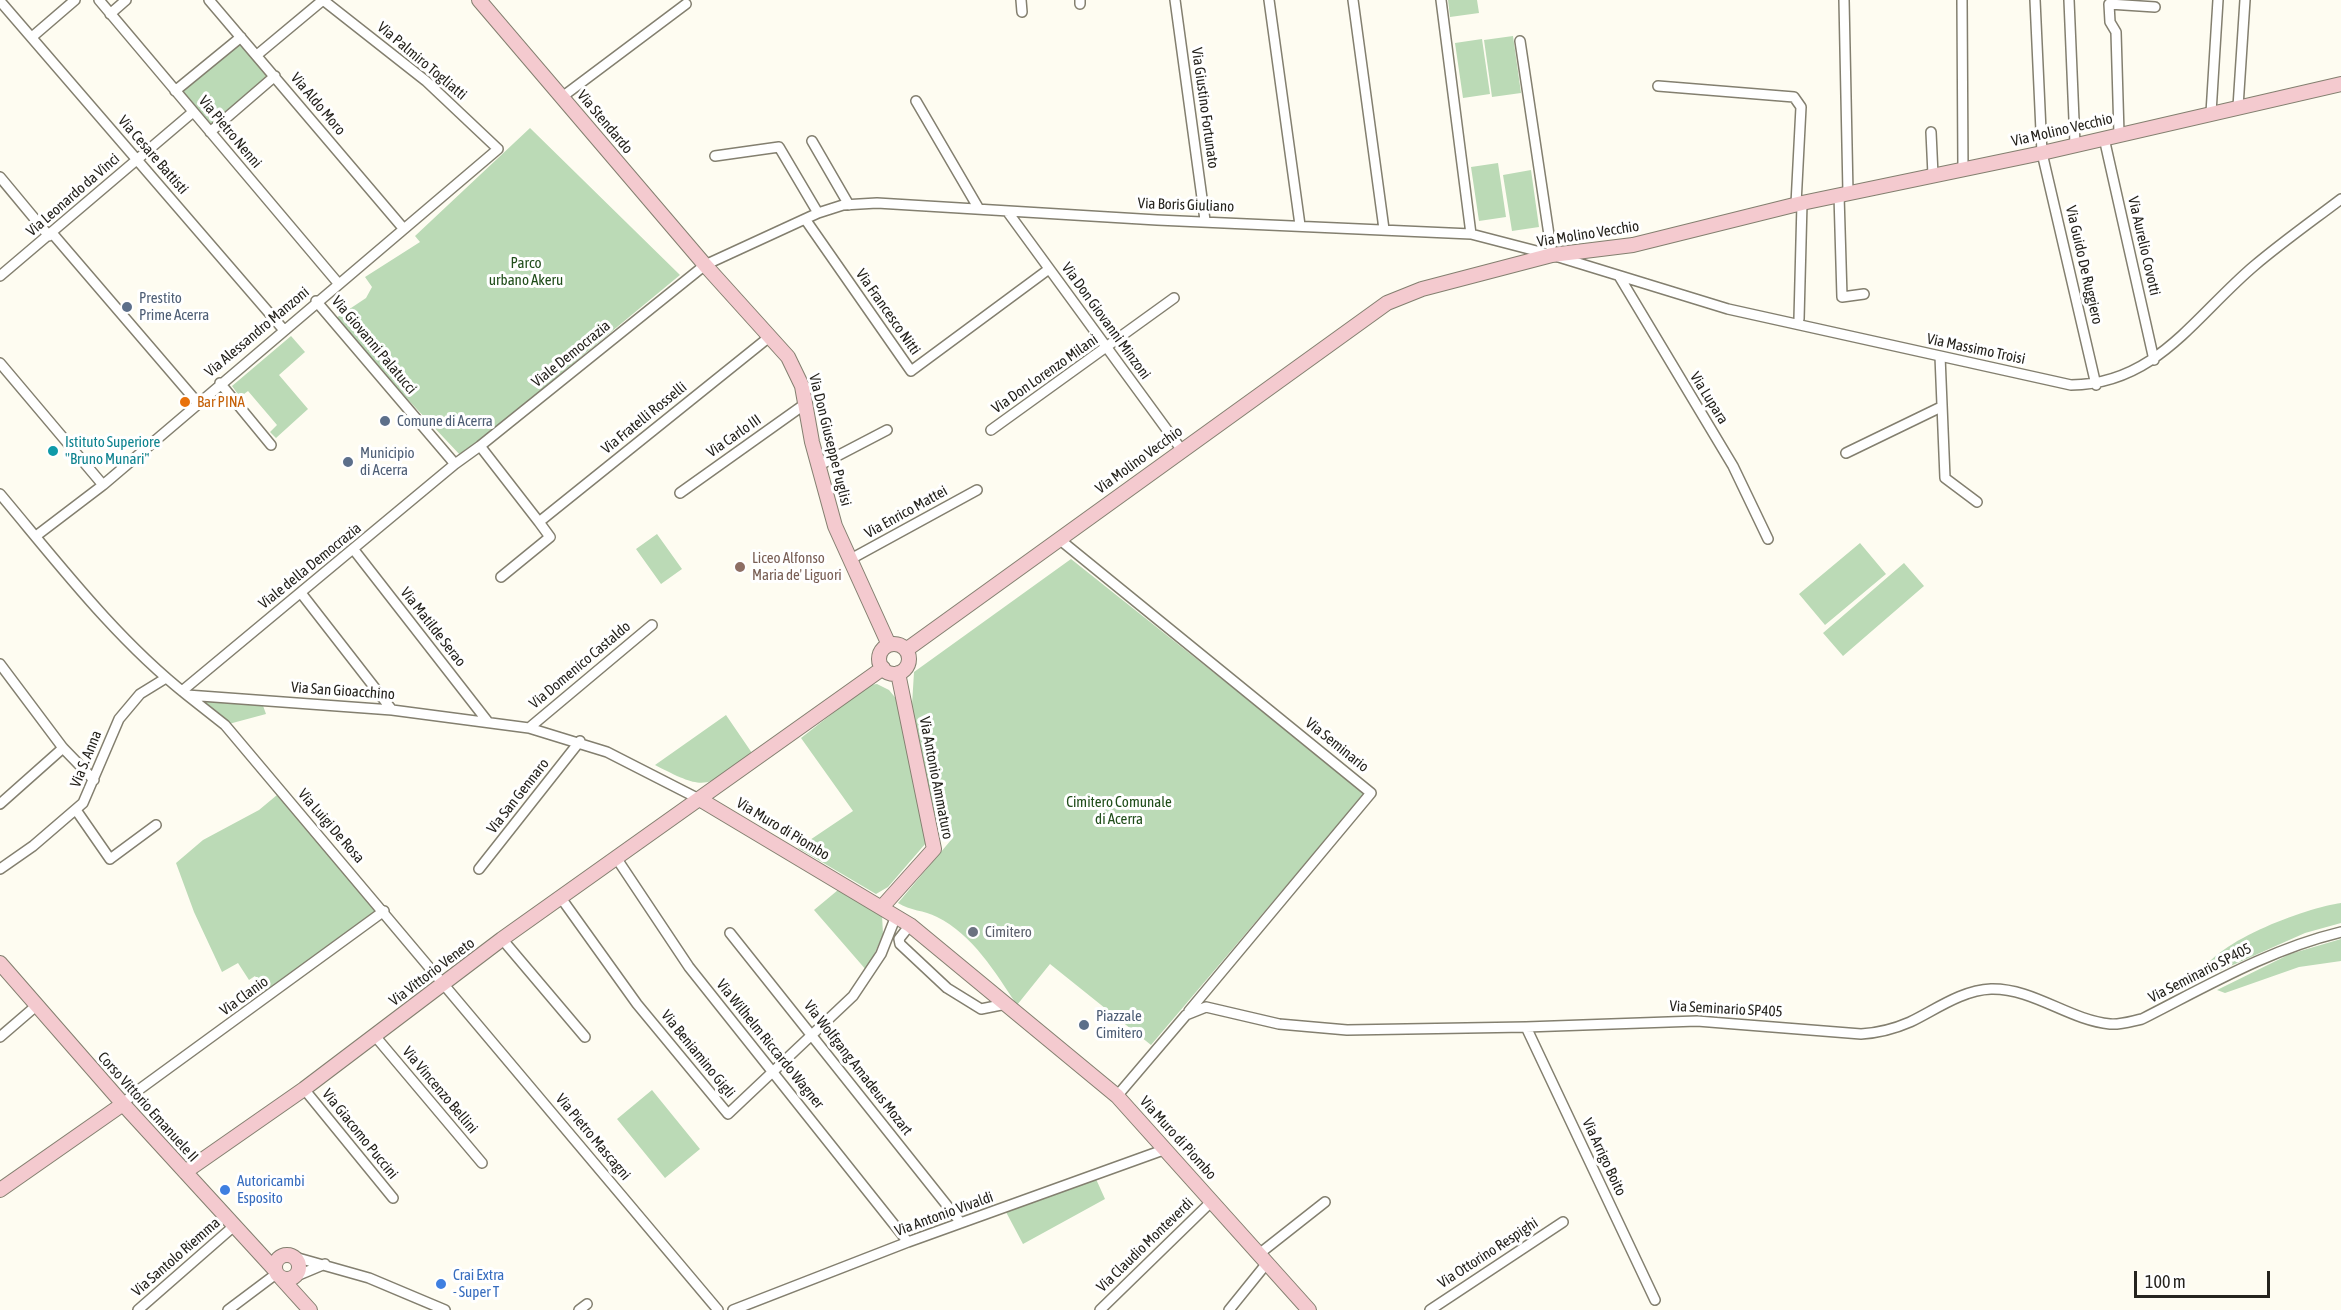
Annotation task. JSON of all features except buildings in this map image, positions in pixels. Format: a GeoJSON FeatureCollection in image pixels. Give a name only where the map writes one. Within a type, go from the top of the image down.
{"type":"FeatureCollection","features":[{"type":"Feature","properties":{"kind":"street"},"geometry":{"type":"LineString","coordinates":[[32,37],[75,0]]}},
{"type":"Feature","properties":{"kind":"street","name":"Via Pietro Nenni"},"geometry":{"type":"LineString","coordinates":[[99,0],[338,283]]}},
{"type":"Feature","properties":{"kind":"street"},"geometry":{"type":"LineString","coordinates":[[110,14],[126,0]]}},
{"type":"Feature","properties":{"kind":"street","name":"Via Aldo Moro"},"geometry":{"type":"LineString","coordinates":[[209,0],[403,228]]}},
{"type":"Feature","properties":{"kind":"street"},"geometry":{"type":"LineString","coordinates":[[257,55],[323,0]]}},
{"type":"Feature","properties":{"kind":"street","name":"Via Palmiro Togliatti"},"geometry":{"type":"LineString","coordinates":[[323,0],[426,81],[498,149]]}},
{"type":"Feature","properties":{"kind":"street","name":"Via Stendardo"},"geometry":{"type":"LineString","coordinates":[[480,0],[705,265]]}},
{"type":"Feature","properties":{"kind":"street"},"geometry":{"type":"LineString","coordinates":[[1021,0],[1022,12]]}},
{"type":"Feature","properties":{"kind":"street","name":"Via Giustino Fortunato"},"geometry":{"type":"LineString","coordinates":[[1175,0],[1205,220]]}},
{"type":"Feature","properties":{"kind":"street"},"geometry":{"type":"LineString","coordinates":[[1269,0],[1300,225]]}},
{"type":"Feature","properties":{"kind":"street"},"geometry":{"type":"LineString","coordinates":[[1353,0],[1384,229]]}},
{"type":"Feature","properties":{"kind":"street"},"geometry":{"type":"LineString","coordinates":[[1441,0],[1471,234]]}},
{"type":"Feature","properties":{"kind":"street"},"geometry":{"type":"LineString","coordinates":[[1844,0],[1842,297],[1864,294]]}},
{"type":"Feature","properties":{"kind":"street"},"geometry":{"type":"LineString","coordinates":[[1962,0],[1963,169]]}},
{"type":"Feature","properties":{"kind":"street","name":"Via Guido De Ruggiero"},"geometry":{"type":"LineString","coordinates":[[2035,0],[2042,153],[2096,384]]}},
{"type":"Feature","properties":{"kind":"street"},"geometry":{"type":"LineString","coordinates":[[2069,0],[2075,144]]}},
{"type":"Feature","properties":{"kind":"street"},"geometry":{"type":"LineString","coordinates":[[2211,113],[2218,0]]}},
{"type":"Feature","properties":{"kind":"street"},"geometry":{"type":"LineString","coordinates":[[2238,107],[2245,0]]}},
{"type":"Feature","properties":{"kind":"street","name":"Via Cesare Battisti"},"geometry":{"type":"LineString","coordinates":[[0,1],[283,329]]}},
{"type":"Feature","properties":{"kind":"street"},"geometry":{"type":"LineString","coordinates":[[562,97],[686,4]]}},
{"type":"Feature","properties":{"kind":"street"},"geometry":{"type":"LineString","coordinates":[[2119,134],[2116,32],[2110,22],[2109,4],[2155,7]]}},
{"type":"Feature","properties":{"kind":"street"},"geometry":{"type":"LineString","coordinates":[[175,91],[241,37]]}},
{"type":"Feature","properties":{"kind":"street"},"geometry":{"type":"LineString","coordinates":[[1520,40],[1552,255]]}},
{"type":"Feature","properties":{"kind":"street"},"geometry":{"type":"LineString","coordinates":[[210,132],[275,76]]}},
{"type":"Feature","properties":{"kind":"street","name":"Via Molino Vecchio"},"geometry":{"type":"LineString","coordinates":[[906,650],[1181,449],[1387,303],[1422,289],[1552,255],[1633,245],[1799,203],[2042,153],[2341,84]]}},
{"type":"Feature","properties":{"kind":"street"},"geometry":{"type":"LineString","coordinates":[[1658,86],[1794,97],[1801,107],[1799,319]]}},
{"type":"Feature","properties":{"kind":"street"},"geometry":{"type":"LineString","coordinates":[[916,101],[979,209]]}},
{"type":"Feature","properties":{"kind":"street","name":"Via Leonardo da Vinci"},"geometry":{"type":"LineString","coordinates":[[0,276],[193,112]]}},
{"type":"Feature","properties":{"kind":"street"},"geometry":{"type":"LineString","coordinates":[[1930,132],[1933,175]]}},
{"type":"Feature","properties":{"kind":"street","name":"Via Aurelio Covotti"},"geometry":{"type":"LineString","coordinates":[[2104,138],[2154,360]]}},
{"type":"Feature","properties":{"kind":"street"},"geometry":{"type":"LineString","coordinates":[[812,141],[849,205]]}},
{"type":"Feature","properties":{"kind":"street"},"geometry":{"type":"LineString","coordinates":[[715,156],[779,147],[818,213]]}},
{"type":"Feature","properties":{"kind":"street","name":"Via Alessandro Manzoni"},"geometry":{"type":"LineString","coordinates":[[36,536],[103,485],[197,402],[498,149]]}},
{"type":"Feature","properties":{"kind":"street"},"geometry":{"type":"LineString","coordinates":[[0,177],[197,402]]}},
{"type":"Feature","properties":{"kind":"street","name":"Via Massimo Troisi"},"geometry":{"type":"LineString","coordinates":[[1552,255],[1728,309],[2071,385],[2096,384],[2124,376],[2154,360],[2254,266],[2341,199]]}},
{"type":"Feature","properties":{"kind":"street","name":"Via Boris Giuliano"},"geometry":{"type":"LineString","coordinates":[[705,265],[818,213],[849,205],[877,203],[1471,234],[1552,255]]}},
{"type":"Feature","properties":{"kind":"street","name":"Via Don Giovanni Minzoni"},"geometry":{"type":"LineString","coordinates":[[1007,211],[1181,449]]}},
{"type":"Feature","properties":{"kind":"street","name":"Via Francesco Nitti"},"geometry":{"type":"LineString","coordinates":[[805,219],[911,371],[1049,269]]}},
{"type":"Feature","properties":{"kind":"street","name":"Via Don Giuseppe Puglisi"},"geometry":{"type":"LineString","coordinates":[[705,265],[768,338],[788,357],[798,375],[818,466],[849,560],[889,645]]}},
{"type":"Feature","properties":{"kind":"street","name":"Viale Democrazia"},"geometry":{"type":"LineString","coordinates":[[455,464],[705,265]]}},
{"type":"Feature","properties":{"kind":"street","name":"Via Lupara"},"geometry":{"type":"LineString","coordinates":[[1619,276],[1733,466],[1768,540]]}},
{"type":"Feature","properties":{"kind":"street","name":"Via Don Lorenzo Milani"},"geometry":{"type":"LineString","coordinates":[[991,430],[1174,298]]}},
{"type":"Feature","properties":{"kind":"street","name":"Via Giovanni Palatucci"},"geometry":{"type":"LineString","coordinates":[[316,301],[455,464]]}},
{"type":"Feature","properties":{"kind":"street","name":"Via Fratelli Rosselli"},"geometry":{"type":"LineString","coordinates":[[539,522],[768,338]]}},
{"type":"Feature","properties":{"kind":"street"},"geometry":{"type":"LineString","coordinates":[[1940,356],[1945,478],[1977,502]]}},
{"type":"Feature","properties":{"kind":"street"},"geometry":{"type":"LineString","coordinates":[[0,363],[103,485]]}},
{"type":"Feature","properties":{"kind":"street"},"geometry":{"type":"LineString","coordinates":[[220,383],[271,445]]}},
{"type":"Feature","properties":{"kind":"street","name":"Via Carlo III"},"geometry":{"type":"LineString","coordinates":[[680,493],[805,404]]}},
{"type":"Feature","properties":{"kind":"street"},"geometry":{"type":"LineString","coordinates":[[1846,453],[1941,407]]}},
{"type":"Feature","properties":{"kind":"street"},"geometry":{"type":"LineString","coordinates":[[818,466],[887,430]]}},
{"type":"Feature","properties":{"kind":"street"},"geometry":{"type":"LineString","coordinates":[[480,446],[550,537],[501,577]]}},
{"type":"Feature","properties":{"kind":"street","name":"Viale della Democrazia"},"geometry":{"type":"LineString","coordinates":[[185,693],[455,464]]}},
{"type":"Feature","properties":{"kind":"street","name":"Via Enrico Mattei"},"geometry":{"type":"LineString","coordinates":[[849,560],[977,490]]}},
{"type":"Feature","properties":{"kind":"street"},"geometry":{"type":"LineString","coordinates":[[0,494],[111,622],[166,678],[185,693]]}},
{"type":"Feature","properties":{"kind":"street","name":"Via Seminario"},"geometry":{"type":"LineString","coordinates":[[1059,539],[1371,793],[1186,1015]]}},
{"type":"Feature","properties":{"kind":"street","name":"Via Matilde Serao"},"geometry":{"type":"LineString","coordinates":[[354,550],[488,722]]}},
{"type":"Feature","properties":{"kind":"street"},"geometry":{"type":"LineString","coordinates":[[301,593],[392,710]]}},
{"type":"Feature","properties":{"kind":"street","name":"Via Domenico Castaldo"},"geometry":{"type":"LineString","coordinates":[[529,728],[542,714],[652,625]]}},
{"type":"Feature","properties":{"kind":"street"},"geometry":{"type":"LineString","coordinates":[[889,645],[898,645],[906,650],[908,663],[898,673],[888,672],[883,668],[880,656],[889,645]]}},
{"type":"Feature","properties":{"kind":"street"},"geometry":{"type":"LineString","coordinates":[[0,665],[63,748],[94,780]]}},
{"type":"Feature","properties":{"kind":"street"},"geometry":{"type":"LineString","coordinates":[[700,800],[883,668]]}},
{"type":"Feature","properties":{"kind":"street","name":"Via Antonio Ammaturo"},"geometry":{"type":"LineString","coordinates":[[882,907],[934,849],[898,673]]}},
{"type":"Feature","properties":{"kind":"street","name":"Via S. Anna"},"geometry":{"type":"LineString","coordinates":[[0,869],[76,810],[88,797],[119,719],[140,694],[166,678]]}},
{"type":"Feature","properties":{"kind":"street","name":"Via San Gioacchino"},"geometry":{"type":"LineString","coordinates":[[185,693],[392,710],[529,728],[580,741],[607,752],[700,800]]}},
{"type":"Feature","properties":{"kind":"street","name":"Via Luigi De Rosa"},"geometry":{"type":"LineString","coordinates":[[185,693],[225,725],[445,984]]}},
{"type":"Feature","properties":{"kind":"street","name":"Via San Gennaro"},"geometry":{"type":"LineString","coordinates":[[479,869],[580,741]]}},
{"type":"Feature","properties":{"kind":"street"},"geometry":{"type":"LineString","coordinates":[[0,804],[63,748]]}},
{"type":"Feature","properties":{"kind":"street","name":"Via Vittorio Veneto"},"geometry":{"type":"LineString","coordinates":[[185,1172],[304,1089],[502,939],[700,800]]}},
{"type":"Feature","properties":{"kind":"street","name":"Via Muro di Piombo"},"geometry":{"type":"LineString","coordinates":[[700,800],[910,925],[1118,1096],[1309,1310]]}},
{"type":"Feature","properties":{"kind":"street"},"geometry":{"type":"LineString","coordinates":[[76,810],[110,859],[156,825]]}},
{"type":"Feature","properties":{"kind":"street","name":"Via Wilhelm Riccardo Wagner"},"geometry":{"type":"LineString","coordinates":[[617,859],[689,967],[908,1242]]}},
{"type":"Feature","properties":{"kind":"street","name":"Via Beniamino Gigli"},"geometry":{"type":"LineString","coordinates":[[561,898],[637,1004],[728,1114],[853,996],[881,954],[896,916]]}},
{"type":"Feature","properties":{"kind":"street","name":"Via Clanio"},"geometry":{"type":"LineString","coordinates":[[123,1104],[384,911]]}},
{"type":"Feature","properties":{"kind":"street"},"geometry":{"type":"LineString","coordinates":[[910,925],[899,939],[900,944],[933,976],[981,1009],[1006,1004]]}},
{"type":"Feature","properties":{"kind":"street","name":"Via Seminario SP405"},"geometry":{"type":"LineString","coordinates":[[1186,1015],[1206,1007],[1279,1024],[1347,1030],[1526,1028],[1697,1020],[1861,1034],[1880,1032],[1907,1023],[1962,996],[1989,989],[2020,993],[2083,1018],[2121,1024],[2142,1019],[2259,960],[2301,942],[2341,932]]}},
{"type":"Feature","properties":{"kind":"street","name":"Via Wolfgang Amadeus Mozart"},"geometry":{"type":"LineString","coordinates":[[730,933],[962,1223]]}},
{"type":"Feature","properties":{"kind":"street"},"geometry":{"type":"LineString","coordinates":[[502,939],[585,1037]]}},
{"type":"Feature","properties":{"kind":"street","name":"Corso Vittorio Emanuele II"},"geometry":{"type":"LineString","coordinates":[[0,963],[123,1104],[234,1226],[253,1244],[288,1269],[309,1309]]}},
{"type":"Feature","properties":{"kind":"street","name":"Via Pietro Mascagni"},"geometry":{"type":"LineString","coordinates":[[445,984],[718,1310]]}},
{"type":"Feature","properties":{"kind":"street"},"geometry":{"type":"LineString","coordinates":[[0,1036],[36,1006]]}},
{"type":"Feature","properties":{"kind":"street"},"geometry":{"type":"LineString","coordinates":[[1118,1096],[1186,1015]]}},
{"type":"Feature","properties":{"kind":"street","name":"Via Arrigo Boito"},"geometry":{"type":"LineString","coordinates":[[1526,1028],[1655,1300]]}},
{"type":"Feature","properties":{"kind":"street","name":"Via Vincenzo Bellini"},"geometry":{"type":"LineString","coordinates":[[375,1036],[482,1163]]}},
{"type":"Feature","properties":{"kind":"street","name":"Via Giacomo Puccini"},"geometry":{"type":"LineString","coordinates":[[304,1089],[393,1198]]}},
{"type":"Feature","properties":{"kind":"street"},"geometry":{"type":"LineString","coordinates":[[0,1190],[123,1104]]}},
{"type":"Feature","properties":{"kind":"street","name":"Via Antonio Vivaldi"},"geometry":{"type":"LineString","coordinates":[[733,1310],[908,1242],[1166,1149]]}},
{"type":"Feature","properties":{"kind":"street","name":"Via Claudio Monteverdi"},"geometry":{"type":"LineString","coordinates":[[1100,1310],[1212,1200]]}},
{"type":"Feature","properties":{"kind":"street"},"geometry":{"type":"LineString","coordinates":[[1229,1310],[1263,1259],[1325,1202]]}},
{"type":"Feature","properties":{"kind":"street","name":"Via Ottorino Respighi"},"geometry":{"type":"LineString","coordinates":[[1430,1310],[1563,1222]]}},
{"type":"Feature","properties":{"kind":"street","name":"Via Santolo Riemma"},"geometry":{"type":"LineString","coordinates":[[138,1310],[234,1226]]}},
{"type":"Feature","properties":{"kind":"street"},"geometry":{"type":"LineString","coordinates":[[253,1244],[288,1269],[325,1264]]}},
{"type":"Feature","properties":{"kind":"street"},"geometry":{"type":"LineString","coordinates":[[228,1310],[288,1269],[325,1264],[369,1278],[445,1310]]}},
{"type":"Feature","properties":{"kind":"green space"},"geometry":{"type":"Polygon","coordinates":[[[1448,0],[1477,0],[1479,13],[1450,17],[1448,0]]]}},
{"type":"Feature","properties":{"kind":"green space"},"geometry":{"type":"Polygon","coordinates":[[[1513,36],[1521,93],[1492,97],[1484,40],[1513,36]]]}},
{"type":"Feature","properties":{"kind":"green space"},"geometry":{"type":"Polygon","coordinates":[[[1482,39],[1490,94],[1463,98],[1455,43],[1482,39]]]}},
{"type":"Feature","properties":{"kind":"green space"},"geometry":{"type":"Polygon","coordinates":[[[241,41],[270,75],[212,125],[183,91],[241,41]]]}},
{"type":"Feature","properties":{"kind":"green space","name":"Parco urbano Akeru"},"geometry":{"type":"Polygon","coordinates":[[[530,128],[680,275],[461,456],[333,320],[366,298],[372,287],[365,277],[420,242],[415,236],[530,128]]]}},
{"type":"Feature","properties":{"kind":"green space"},"geometry":{"type":"Polygon","coordinates":[[[1498,163],[1506,217],[1479,221],[1471,167],[1498,163]]]}},
{"type":"Feature","properties":{"kind":"green space"},"geometry":{"type":"Polygon","coordinates":[[[1531,170],[1539,227],[1512,231],[1503,175],[1531,170]]]}},
{"type":"Feature","properties":{"kind":"green space"},"geometry":{"type":"Polygon","coordinates":[[[291,336],[305,352],[279,375],[308,409],[276,438],[270,432],[277,425],[248,391],[240,397],[232,386],[291,336]]]}},
{"type":"Feature","properties":{"kind":"green space"},"geometry":{"type":"Polygon","coordinates":[[[657,534],[682,569],[661,584],[636,549],[657,534]]]}},
{"type":"Feature","properties":{"kind":"green space"},"geometry":{"type":"Polygon","coordinates":[[[1860,543],[1886,574],[1825,625],[1799,594],[1860,543]]]}},
{"type":"Feature","properties":{"kind":"green space","name":"Cimitero Comunale di Acerra"},"geometry":{"type":"Polygon","coordinates":[[[1071,559],[1365,793],[1151,1045],[1050,964],[1017,1005],[982,955],[962,934],[937,917],[898,903],[951,840],[939,828],[927,790],[912,705],[914,672],[1071,559]]]}},
{"type":"Feature","properties":{"kind":"green space"},"geometry":{"type":"Polygon","coordinates":[[[1904,563],[1924,586],[1843,656],[1823,633],[1904,563]]]}},
{"type":"Feature","properties":{"kind":"green space"},"geometry":{"type":"Polygon","coordinates":[[[877,684],[889,690],[898,701],[926,843],[888,887],[876,894],[798,848],[853,811],[801,738],[869,685],[877,684]]]}},
{"type":"Feature","properties":{"kind":"green space"},"geometry":{"type":"Polygon","coordinates":[[[187,695],[261,700],[266,714],[225,725],[187,695]]]}},
{"type":"Feature","properties":{"kind":"green space"},"geometry":{"type":"Polygon","coordinates":[[[726,715],[752,753],[725,773],[706,782],[697,782],[686,780],[655,765],[726,715]]]}},
{"type":"Feature","properties":{"kind":"green space"},"geometry":{"type":"Polygon","coordinates":[[[277,795],[375,911],[265,992],[255,976],[249,980],[238,963],[222,972],[194,912],[176,863],[203,840],[259,810],[277,795]]]}},
{"type":"Feature","properties":{"kind":"green space"},"geometry":{"type":"Polygon","coordinates":[[[838,890],[882,915],[883,934],[867,971],[814,910],[838,890]]]}},
{"type":"Feature","properties":{"kind":"green space"},"geometry":{"type":"Polygon","coordinates":[[[2341,903],[2341,923],[2305,933],[2199,980],[2205,967],[2219,953],[2238,941],[2283,920],[2341,903]]]}},
{"type":"Feature","properties":{"kind":"green space"},"geometry":{"type":"Polygon","coordinates":[[[2341,939],[2341,961],[2299,967],[2225,993],[2217,990],[2290,954],[2341,939]]]}},
{"type":"Feature","properties":{"kind":"green space"},"geometry":{"type":"Polygon","coordinates":[[[652,1090],[700,1149],[665,1178],[617,1119],[652,1090]]]}},
{"type":"Feature","properties":{"kind":"green space"},"geometry":{"type":"Polygon","coordinates":[[[1096,1179],[1105,1199],[1023,1244],[1006,1212],[1096,1179]]]}},
{"type":"Feature","properties":{"kind":"place","name":"Prestito Prime Acerra"},"geometry":{"type":"Point","coordinates":[127,307]}},
{"type":"Feature","properties":{"kind":"place","name":"Bar PINA"},"geometry":{"type":"Point","coordinates":[185,402]}},
{"type":"Feature","properties":{"kind":"place","name":"Comune di Acerra"},"geometry":{"type":"Point","coordinates":[385,421]}},
{"type":"Feature","properties":{"kind":"place","name":"Istituto Superiore \"Bruno Munari\""},"geometry":{"type":"Point","coordinates":[53,451]}},
{"type":"Feature","properties":{"kind":"place","name":"Municipio di Acerra"},"geometry":{"type":"Point","coordinates":[348,462]}},
{"type":"Feature","properties":{"kind":"place","name":"Liceo Alfonso Maria de' Liguori"},"geometry":{"type":"Point","coordinates":[740,567]}},
{"type":"Feature","properties":{"kind":"place","name":"Cimitero"},"geometry":{"type":"Point","coordinates":[973,932]}},
{"type":"Feature","properties":{"kind":"place","name":"Piazzale Cimitero"},"geometry":{"type":"Point","coordinates":[1084,1025]}},
{"type":"Feature","properties":{"kind":"place","name":"Autoricambi Esposito"},"geometry":{"type":"Point","coordinates":[225,1190]}},
{"type":"Feature","properties":{"kind":"place","name":"Crai Extra - Super T"},"geometry":{"type":"Point","coordinates":[441,1284]}}]}
